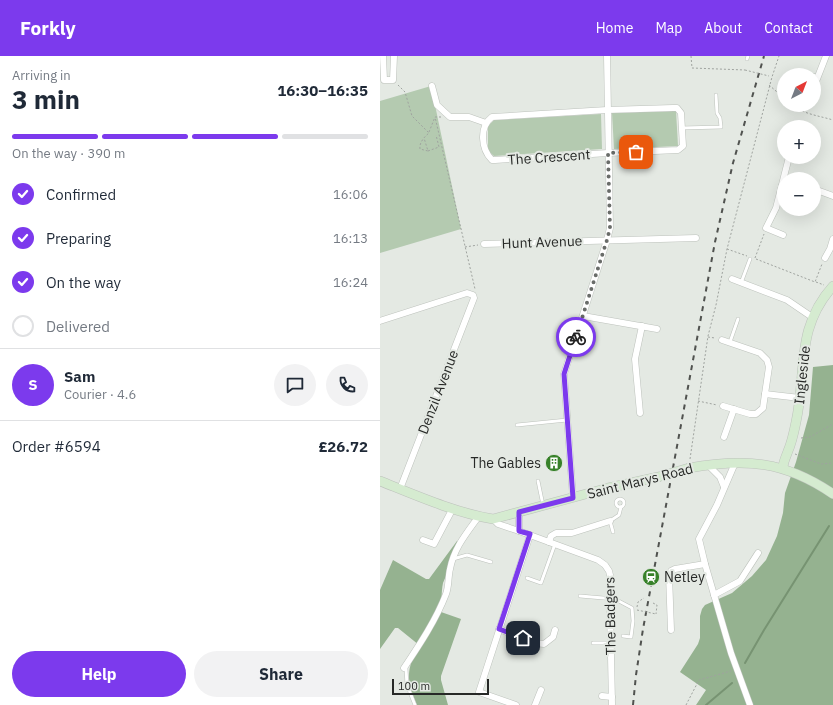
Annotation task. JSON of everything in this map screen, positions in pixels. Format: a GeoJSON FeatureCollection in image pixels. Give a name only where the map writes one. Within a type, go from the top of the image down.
{"type":"FeatureCollection","features":[{"type":"Feature","properties":{"kind":"street"},"geometry":{"type":"LineString","coordinates":[[382,56],[381,64],[384,80],[393,80],[394,56]]}},
{"type":"Feature","properties":{"kind":"street"},"geometry":{"type":"LineString","coordinates":[[573,498],[564,374],[610,228],[607,56]]}},
{"type":"Feature","properties":{"kind":"street"},"geometry":{"type":"LineString","coordinates":[[821,69],[826,56]]}},
{"type":"Feature","properties":{"kind":"street"},"geometry":{"type":"LineString","coordinates":[[432,86],[437,105],[450,117],[469,117],[486,123]]}},
{"type":"Feature","properties":{"kind":"street","name":"The Crescent"},"geometry":{"type":"LineString","coordinates":[[677,108],[681,113],[683,146],[678,150],[492,160],[484,150],[484,128],[486,123],[492,117],[607,110],[677,108]]}},
{"type":"Feature","properties":{"kind":"street"},"geometry":{"type":"LineString","coordinates":[[821,192],[833,196]]}},
{"type":"Feature","properties":{"kind":"street"},"geometry":{"type":"LineString","coordinates":[[777,205],[766,228],[783,236]]}},
{"type":"Feature","properties":{"kind":"street","name":"Hunt Avenue"},"geometry":{"type":"LineString","coordinates":[[484,244],[696,238]]}},
{"type":"Feature","properties":{"kind":"street"},"geometry":{"type":"LineString","coordinates":[[825,258],[833,239]]}},
{"type":"Feature","properties":{"kind":"street"},"geometry":{"type":"LineString","coordinates":[[732,279],[787,300],[812,317]]}},
{"type":"Feature","properties":{"kind":"street","name":"Ingleside"},"geometry":{"type":"LineString","coordinates":[[783,468],[783,461],[788,452],[795,427],[800,398],[807,332],[817,306],[833,287]]}},
{"type":"Feature","properties":{"kind":"street"},"geometry":{"type":"LineString","coordinates":[[380,321],[468,293],[474,293]]}},
{"type":"Feature","properties":{"kind":"street","name":"Denzil Avenue"},"geometry":{"type":"LineString","coordinates":[[400,489],[473,302],[474,293]]}},
{"type":"Feature","properties":{"kind":"street"},"geometry":{"type":"LineString","coordinates":[[583,316],[657,328]]}},
{"type":"Feature","properties":{"kind":"street"},"geometry":{"type":"LineString","coordinates":[[640,413],[636,360],[642,326]]}},
{"type":"Feature","properties":{"kind":"street"},"geometry":{"type":"LineString","coordinates":[[722,340],[760,353],[767,360],[768,367],[763,408],[756,414],[750,414],[723,406]]}},
{"type":"Feature","properties":{"kind":"street"},"geometry":{"type":"LineString","coordinates":[[765,394],[800,398]]}},
{"type":"Feature","properties":{"kind":"street"},"geometry":{"type":"LineString","coordinates":[[724,437],[734,409]]}},
{"type":"Feature","properties":{"kind":"street"},"geometry":{"type":"LineString","coordinates":[[735,463],[699,539],[714,595],[750,705]]}},
{"type":"Feature","properties":{"kind":"street","name":"Saint Marys Road"},"geometry":{"type":"LineString","coordinates":[[380,481],[453,508],[492,519],[658,476],[690,465],[751,463],[783,468],[806,478],[833,494]]}},
{"type":"Feature","properties":{"kind":"street","name":"Saint Marys Road"},"geometry":{"type":"LineString","coordinates":[[708,465],[720,477],[724,487]]}},
{"type":"Feature","properties":{"kind":"street"},"geometry":{"type":"LineString","coordinates":[[423,540],[434,544],[453,508]]}},
{"type":"Feature","properties":{"kind":"street"},"geometry":{"type":"LineString","coordinates":[[519,512],[519,531]]}},
{"type":"Feature","properties":{"kind":"street"},"geometry":{"type":"LineString","coordinates":[[404,668],[431,626],[442,604],[447,592],[450,568],[458,545],[479,516]]}},
{"type":"Feature","properties":{"kind":"street","name":"The Badgers"},"geometry":{"type":"LineString","coordinates":[[492,519],[498,524],[530,534],[598,560],[605,565],[609,571],[611,578],[612,700],[602,696]]}},
{"type":"Feature","properties":{"kind":"street"},"geometry":{"type":"LineString","coordinates":[[548,542],[556,533],[572,533],[610,521]]}},
{"type":"Feature","properties":{"kind":"street"},"geometry":{"type":"LineString","coordinates":[[516,705],[478,692],[530,534]]}},
{"type":"Feature","properties":{"kind":"street"},"geometry":{"type":"LineString","coordinates":[[714,595],[740,581],[758,553]]}},
{"type":"Feature","properties":{"kind":"street"},"geometry":{"type":"LineString","coordinates":[[671,630],[669,575],[671,571],[705,564]]}},
{"type":"Feature","properties":{"kind":"street"},"geometry":{"type":"LineString","coordinates":[[499,629],[535,643],[544,644],[553,637],[555,630]]}},
{"type":"Feature","properties":{"kind":"street"},"geometry":{"type":"LineString","coordinates":[[535,705],[541,690]]}},
{"type":"Feature","properties":{"kind":"lane"},"geometry":{"type":"LineString","coordinates":[[682,128],[721,127],[720,118],[717,113],[716,95]]}},
{"type":"Feature","properties":{"kind":"lane"},"geometry":{"type":"LineString","coordinates":[[741,283],[749,258]]}},
{"type":"Feature","properties":{"kind":"lane"},"geometry":{"type":"LineString","coordinates":[[730,342],[738,319]]}},
{"type":"Feature","properties":{"kind":"lane"},"geometry":{"type":"LineString","coordinates":[[517,425],[568,420]]}},
{"type":"Feature","properties":{"kind":"lane"},"geometry":{"type":"LineString","coordinates":[[538,481],[543,506]]}},
{"type":"Feature","properties":{"kind":"lane"},"geometry":{"type":"LineString","coordinates":[[613,532],[610,521],[619,515],[621,507]]}},
{"type":"Feature","properties":{"kind":"lane"},"geometry":{"type":"LineString","coordinates":[[527,578],[541,583],[555,544]]}},
{"type":"Feature","properties":{"kind":"lane"},"geometry":{"type":"LineString","coordinates":[[453,559],[467,555],[491,562]]}},
{"type":"Feature","properties":{"kind":"lane"},"geometry":{"type":"LineString","coordinates":[[580,596],[615,599],[632,608],[633,621],[631,637],[623,636]]}},
{"type":"Feature","properties":{"kind":"lane"},"geometry":{"type":"LineString","coordinates":[[593,643],[611,643]]}},
{"type":"Feature","properties":{"kind":"lane"},"geometry":{"type":"LineString","coordinates":[[404,668],[406,669],[406,685],[415,705]]}},
{"type":"Feature","properties":{"kind":"path"},"geometry":{"type":"LineString","coordinates":[[692,56],[692,68],[745,70],[772,77]]}},
{"type":"Feature","properties":{"kind":"path"},"geometry":{"type":"LineString","coordinates":[[690,465],[708,336],[716,305],[727,249],[769,85],[779,56]]}},
{"type":"Feature","properties":{"kind":"path"},"geometry":{"type":"LineString","coordinates":[[393,80],[405,92],[412,116],[429,133]]}},
{"type":"Feature","properties":{"kind":"path"},"geometry":{"type":"LineString","coordinates":[[769,85],[777,92]]}},
{"type":"Feature","properties":{"kind":"path"},"geometry":{"type":"LineString","coordinates":[[809,112],[833,120]]}},
{"type":"Feature","properties":{"kind":"path"},"geometry":{"type":"LineString","coordinates":[[435,117],[429,133],[424,138],[420,149],[428,151],[439,147],[436,135]]}},
{"type":"Feature","properties":{"kind":"path"},"geometry":{"type":"LineString","coordinates":[[435,117],[450,117]]}},
{"type":"Feature","properties":{"kind":"path"},"geometry":{"type":"LineString","coordinates":[[435,117],[474,293]]}},
{"type":"Feature","properties":{"kind":"path"},"geometry":{"type":"LineString","coordinates":[[424,138],[428,151]]}},
{"type":"Feature","properties":{"kind":"path"},"geometry":{"type":"LineString","coordinates":[[766,228],[755,258],[815,282],[833,287]]}},
{"type":"Feature","properties":{"kind":"path"},"geometry":{"type":"LineString","coordinates":[[464,247],[484,244]]}},
{"type":"Feature","properties":{"kind":"path"},"geometry":{"type":"LineString","coordinates":[[727,249],[749,258]]}},
{"type":"Feature","properties":{"kind":"path"},"geometry":{"type":"LineString","coordinates":[[815,282],[825,258]]}},
{"type":"Feature","properties":{"kind":"path"},"geometry":{"type":"LineString","coordinates":[[708,336],[722,340]]}},
{"type":"Feature","properties":{"kind":"path"},"geometry":{"type":"LineString","coordinates":[[698,401],[723,406]]}},
{"type":"Feature","properties":{"kind":"path"},"geometry":{"type":"LineString","coordinates":[[798,438],[810,437],[833,424]]}},
{"type":"Feature","properties":{"kind":"path"},"geometry":{"type":"LineString","coordinates":[[792,452],[821,464],[833,463]]}},
{"type":"Feature","properties":{"kind":"path"},"geometry":{"type":"LineString","coordinates":[[644,598],[638,602],[637,610],[656,614],[657,605],[653,603]]}},
{"type":"Feature","properties":{"kind":"path"},"geometry":{"type":"LineString","coordinates":[[686,705],[699,680],[737,669]]}},
{"type":"Feature","properties":{"kind":"green space"},"geometry":{"type":"Polygon","coordinates":[[[431,86],[461,229],[380,253],[380,101],[431,86]]]}},
{"type":"Feature","properties":{"kind":"green space"},"geometry":{"type":"Polygon","coordinates":[[[676,111],[678,146],[614,149],[612,113],[676,111]]]}},
{"type":"Feature","properties":{"kind":"green space"},"geometry":{"type":"Polygon","coordinates":[[[601,114],[602,149],[494,156],[488,151],[488,126],[494,120],[601,114]]]}},
{"type":"Feature","properties":{"kind":"green space"},"geometry":{"type":"Polygon","coordinates":[[[833,365],[833,705],[696,705],[706,690],[680,672],[698,644],[700,638],[700,616],[702,609],[705,605],[732,593],[752,576],[766,560],[777,536],[783,513],[785,493],[796,462],[809,415],[813,367],[833,365]]]}},
{"type":"Feature","properties":{"kind":"green space"},"geometry":{"type":"Polygon","coordinates":[[[457,541],[453,562],[443,583],[441,612],[461,619],[441,676],[448,705],[417,705],[409,681],[409,675],[412,662],[419,645],[398,628],[395,628],[380,649],[380,590],[393,560],[426,579],[429,579],[457,541]]]}},
{"type":"Feature","properties":{"kind":"waterway"},"geometry":{"type":"LineString","coordinates":[[745,663],[829,526]]}},
{"type":"Feature","properties":{"kind":"waterway"},"geometry":{"type":"LineString","coordinates":[[706,705],[732,683]]}},
{"type":"Feature","properties":{"kind":"railway"},"geometry":{"type":"LineString","coordinates":[[633,705],[643,629],[715,242],[733,163],[764,56]]}},
{"type":"Feature","properties":{"kind":"way so far"},"geometry":{"type":"LineString","coordinates":[[576,337],[610,228],[608,153],[636,152]]}},
{"type":"Feature","properties":{"kind":"place","name":"The Gables"},"geometry":{"type":"Point","coordinates":[554,463]}},
{"type":"Feature","properties":{"kind":"place","name":"Netley"},"geometry":{"type":"Point","coordinates":[651,577]}},
{"type":"Feature","properties":{"kind":"route"},"geometry":{"type":"LineString","coordinates":[[523,638],[499,629],[530,534],[519,531],[519,512],[573,498],[564,374],[576,337]]}}]}
